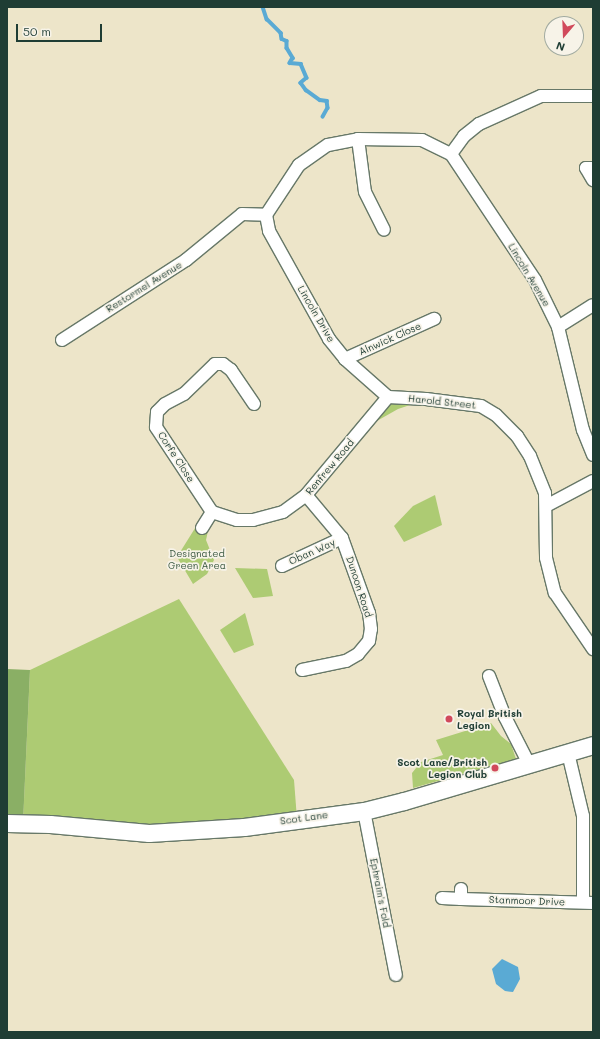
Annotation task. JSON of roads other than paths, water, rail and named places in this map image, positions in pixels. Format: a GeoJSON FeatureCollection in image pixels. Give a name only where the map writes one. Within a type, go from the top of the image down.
{"type":"FeatureCollection","features":[{"type":"Feature","properties":{"kind":"main road","name":"Scot Lane"},"geometry":{"type":"LineString","coordinates":[[7,823],[50,824],[149,833],[244,827],[364,811],[593,746]]}},
{"type":"Feature","properties":{"kind":"street"},"geometry":{"type":"LineString","coordinates":[[266,215],[299,164],[328,145],[358,139],[422,140],[451,154],[464,136],[479,124],[541,96],[593,96]]}},
{"type":"Feature","properties":{"kind":"street"},"geometry":{"type":"LineString","coordinates":[[358,139],[365,192],[384,230]]}},
{"type":"Feature","properties":{"kind":"street","name":"Lincoln Avenue"},"geometry":{"type":"LineString","coordinates":[[451,154],[534,280],[558,327],[588,427],[593,455]]}},
{"type":"Feature","properties":{"kind":"street"},"geometry":{"type":"LineString","coordinates":[[593,168],[586,168],[593,180]]}},
{"type":"Feature","properties":{"kind":"street","name":"Restormel Avenue"},"geometry":{"type":"LineString","coordinates":[[62,340],[186,260],[242,214],[266,215]]}},
{"type":"Feature","properties":{"kind":"street","name":"Lincoln Drive"},"geometry":{"type":"LineString","coordinates":[[266,215],[269,230],[285,262],[329,339],[345,359],[388,397]]}},
{"type":"Feature","properties":{"kind":"street"},"geometry":{"type":"LineString","coordinates":[[558,327],[593,305]]}},
{"type":"Feature","properties":{"kind":"street","name":"Alnwick Close"},"geometry":{"type":"LineString","coordinates":[[345,359],[434,319]]}},
{"type":"Feature","properties":{"kind":"street","name":"Corfe Close"},"geometry":{"type":"LineString","coordinates":[[212,512],[156,427],[157,412],[165,404],[184,394],[214,364],[223,364],[231,370],[254,404]]}},
{"type":"Feature","properties":{"kind":"street","name":"Renfrew Road"},"geometry":{"type":"LineString","coordinates":[[212,512],[238,520],[253,520],[283,512],[306,495],[388,397]]}},
{"type":"Feature","properties":{"kind":"street","name":"Harold Street"},"geometry":{"type":"LineString","coordinates":[[388,397],[426,399],[481,406],[496,415],[517,436],[530,456],[545,493],[546,558],[555,593],[593,648]]}},
{"type":"Feature","properties":{"kind":"street"},"geometry":{"type":"LineString","coordinates":[[546,506],[593,481]]}},
{"type":"Feature","properties":{"kind":"street","name":"Dunoon Road"},"geometry":{"type":"LineString","coordinates":[[302,670],[346,661],[358,654],[369,641],[371,629],[369,613],[342,538],[306,495]]}},
{"type":"Feature","properties":{"kind":"street"},"geometry":{"type":"LineString","coordinates":[[202,528],[212,512]]}},
{"type":"Feature","properties":{"kind":"street","name":"Oban Way"},"geometry":{"type":"LineString","coordinates":[[282,566],[342,538]]}},
{"type":"Feature","properties":{"kind":"street"},"geometry":{"type":"LineString","coordinates":[[490,676],[505,717],[529,764]]}},
{"type":"Feature","properties":{"kind":"street"},"geometry":{"type":"LineString","coordinates":[[568,753],[583,816],[588,903]]}},
{"type":"Feature","properties":{"kind":"street","name":"Ephraim's Fold"},"geometry":{"type":"LineString","coordinates":[[364,811],[396,975]]}},
{"type":"Feature","properties":{"kind":"street","name":"Stanmoor Drive"},"geometry":{"type":"LineString","coordinates":[[442,898],[461,894],[588,903]]}},
{"type":"Feature","properties":{"kind":"water"},"geometry":{"type":"Polygon","coordinates":[[[502,959],[518,967],[520,979],[513,992],[505,991],[496,984],[492,969],[502,959]]]}},
{"type":"Feature","properties":{"kind":"waterway"},"geometry":{"type":"LineString","coordinates":[[263,7],[267,19],[281,33],[282,39],[287,41],[287,48],[293,58],[290,63],[301,64],[307,78],[301,83],[306,90],[320,100],[327,101],[328,108],[323,117]]}},
{"type":"Feature","properties":{"kind":"place","name":"Royal British Legion"},"geometry":{"type":"Point","coordinates":[449,719]}},
{"type":"Feature","properties":{"kind":"place","name":"Scot Lane/British Legion Club"},"geometry":{"type":"Point","coordinates":[495,768]}},
{"type":"Feature","properties":{"kind":"park label","name":"Designated Green Area"},"geometry":{"type":"Point","coordinates":[197,558]}}]}
